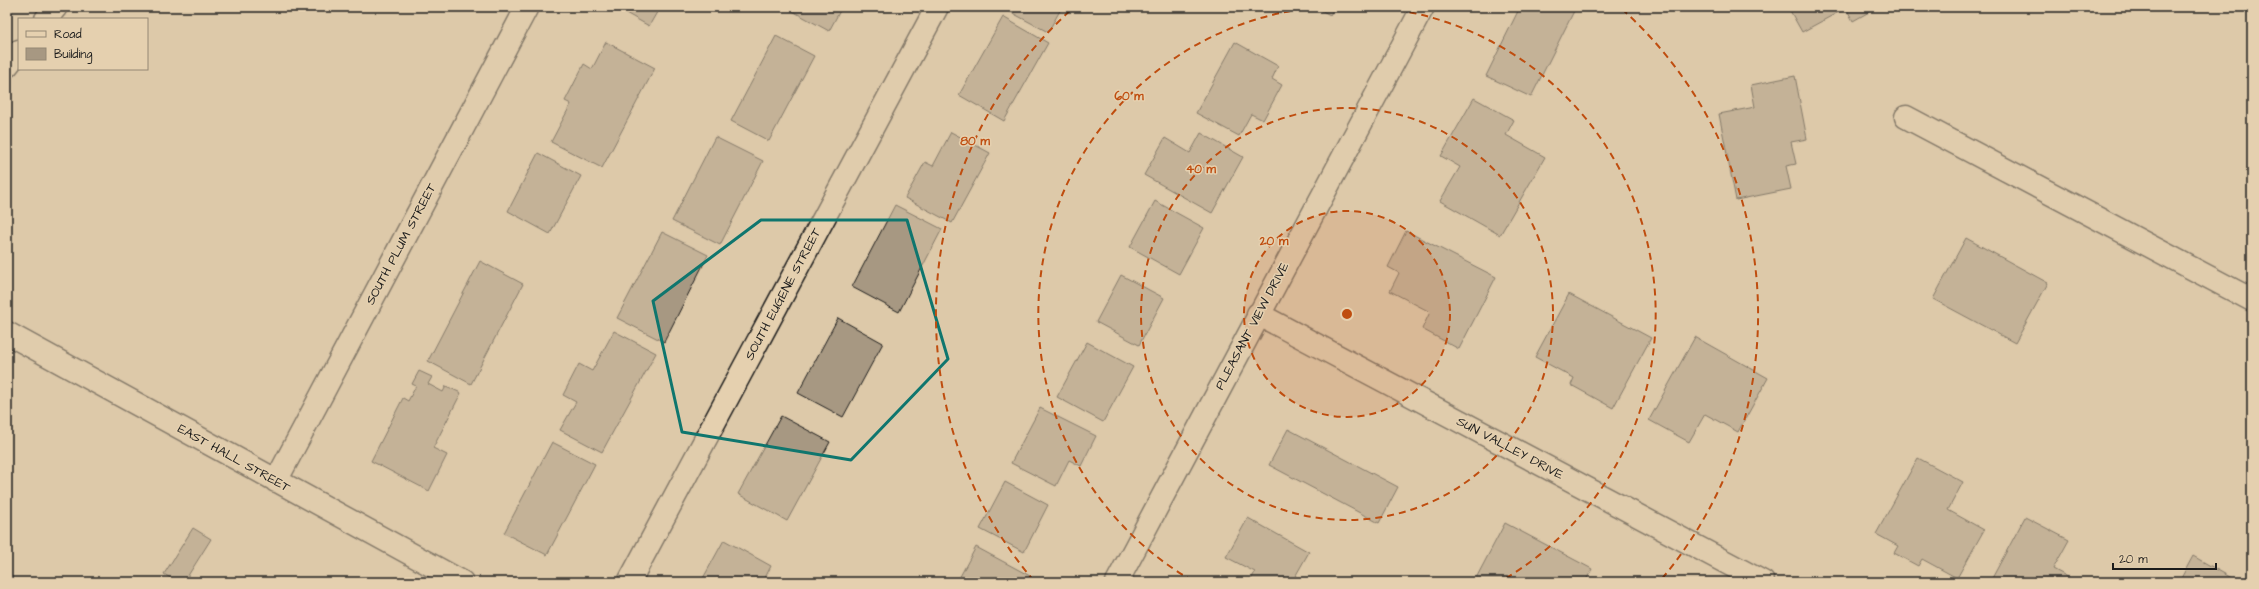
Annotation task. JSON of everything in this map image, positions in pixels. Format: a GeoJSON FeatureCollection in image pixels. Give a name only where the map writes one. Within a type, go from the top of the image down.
{"type":"FeatureCollection","features":[{"type":"Feature","properties":{"kind":"street"},"geometry":{"type":"LineString","coordinates":[[47,18],[56,7]]}},
{"type":"Feature","properties":{"kind":"street","name":"SOUTH PLUM STREET"},"geometry":{"type":"LineString","coordinates":[[276,481],[527,7]]}},
{"type":"Feature","properties":{"kind":"street","name":"SOUTH EUGENE STREET"},"geometry":{"type":"LineString","coordinates":[[629,582],[937,7]]}},
{"type":"Feature","properties":{"kind":"street","name":"PLEASANT VIEW DRIVE"},"geometry":{"type":"LineString","coordinates":[[1117,582],[1258,314],[1423,7]]}},
{"type":"Feature","properties":{"kind":"street"},"geometry":{"type":"LineString","coordinates":[[7,66],[18,52]]}},
{"type":"Feature","properties":{"kind":"street"},"geometry":{"type":"LineString","coordinates":[[1906,116],[2252,300]]}},
{"type":"Feature","properties":{"kind":"street","name":"SUN VALLEY DRIVE"},"geometry":{"type":"LineString","coordinates":[[1258,314],[1762,582]]}},
{"type":"Feature","properties":{"kind":"street","name":"EAST HALL STREET"},"geometry":{"type":"LineString","coordinates":[[7,333],[462,582]]}},
{"type":"Feature","properties":{"kind":"highlighted area"},"geometry":{"type":"Polygon","coordinates":[[[761,220],[907,220],[948,359],[851,460],[682,432],[653,301],[761,220]]]}},
{"type":"Feature","properties":{"kind":"building"},"geometry":{"type":"Polygon","coordinates":[[[615,7],[660,7],[649,26],[615,7]]]}},
{"type":"Feature","properties":{"kind":"building"},"geometry":{"type":"Polygon","coordinates":[[[785,7],[842,7],[829,31],[785,7]]]}},
{"type":"Feature","properties":{"kind":"building"},"geometry":{"type":"Polygon","coordinates":[[[1001,7],[1062,7],[1048,32],[1001,7]]]}},
{"type":"Feature","properties":{"kind":"building"},"geometry":{"type":"Polygon","coordinates":[[[1315,7],[1335,7],[1330,15],[1315,7]]]}},
{"type":"Feature","properties":{"kind":"building"},"geometry":{"type":"Polygon","coordinates":[[[1520,7],[1576,7],[1531,97],[1486,76],[1520,7]]]}},
{"type":"Feature","properties":{"kind":"building"},"geometry":{"type":"Polygon","coordinates":[[[1788,7],[1878,7],[1853,21],[1846,8],[1802,32],[1788,7]]]}},
{"type":"Feature","properties":{"kind":"building"},"geometry":{"type":"Polygon","coordinates":[[[1003,17],[1048,43],[1004,121],[959,95],[1003,17]]]}},
{"type":"Feature","properties":{"kind":"building"},"geometry":{"type":"Polygon","coordinates":[[[776,36],[814,56],[769,141],[731,121],[776,36]]]}},
{"type":"Feature","properties":{"kind":"building"},"geometry":{"type":"Polygon","coordinates":[[[606,42],[655,68],[602,168],[551,142],[571,104],[565,101],[584,64],[592,69],[606,42]]]}},
{"type":"Feature","properties":{"kind":"building"},"geometry":{"type":"Polygon","coordinates":[[[1235,42],[1278,66],[1272,79],[1282,85],[1263,120],[1251,114],[1239,136],[1196,113],[1235,42]]]}},
{"type":"Feature","properties":{"kind":"building"},"geometry":{"type":"Polygon","coordinates":[[[1795,76],[1807,139],[1791,142],[1796,164],[1786,166],[1791,189],[1736,200],[1719,114],[1755,107],[1751,85],[1795,76]]]}},
{"type":"Feature","properties":{"kind":"building"},"geometry":{"type":"Polygon","coordinates":[[[1474,98],[1514,120],[1506,135],[1545,157],[1500,235],[1440,201],[1460,167],[1441,156],[1474,98]]]}},
{"type":"Feature","properties":{"kind":"building"},"geometry":{"type":"Polygon","coordinates":[[[951,132],[990,153],[952,223],[905,198],[925,162],[933,166],[951,132]]]}},
{"type":"Feature","properties":{"kind":"building"},"geometry":{"type":"Polygon","coordinates":[[[1201,133],[1243,157],[1212,213],[1144,175],[1165,138],[1190,153],[1201,133]]]}},
{"type":"Feature","properties":{"kind":"building"},"geometry":{"type":"Polygon","coordinates":[[[715,137],[763,161],[720,245],[672,221],[715,137]]]}},
{"type":"Feature","properties":{"kind":"building"},"geometry":{"type":"Polygon","coordinates":[[[538,153],[581,176],[550,234],[508,211],[538,153]]]}},
{"type":"Feature","properties":{"kind":"building"},"geometry":{"type":"Polygon","coordinates":[[[1155,201],[1204,228],[1179,274],[1130,247],[1155,201]]]}},
{"type":"Feature","properties":{"kind":"building"},"geometry":{"type":"Polygon","coordinates":[[[895,205],[942,229],[899,312],[852,287],[895,205]]]}},
{"type":"Feature","properties":{"kind":"building"},"geometry":{"type":"Polygon","coordinates":[[[1406,231],[1496,277],[1459,349],[1422,329],[1430,312],[1390,291],[1399,273],[1388,267],[1406,231]]]}},
{"type":"Feature","properties":{"kind":"building"},"geometry":{"type":"Polygon","coordinates":[[[662,232],[708,255],[664,342],[617,318],[662,232]]]}},
{"type":"Feature","properties":{"kind":"building"},"geometry":{"type":"Polygon","coordinates":[[[1966,238],[2048,283],[2015,343],[1933,299],[1966,238]]]}},
{"type":"Feature","properties":{"kind":"building"},"geometry":{"type":"Polygon","coordinates":[[[480,261],[523,284],[471,384],[428,361],[480,261]]]}},
{"type":"Feature","properties":{"kind":"building"},"geometry":{"type":"Polygon","coordinates":[[[1121,275],[1164,298],[1139,345],[1096,322],[1121,275]]]}},
{"type":"Feature","properties":{"kind":"building"},"geometry":{"type":"Polygon","coordinates":[[[1569,294],[1651,338],[1613,408],[1571,385],[1574,378],[1535,357],[1569,294]]]}},
{"type":"Feature","properties":{"kind":"building"},"geometry":{"type":"Polygon","coordinates":[[[838,318],[883,343],[843,417],[798,393],[838,318]]]}},
{"type":"Feature","properties":{"kind":"building"},"geometry":{"type":"Polygon","coordinates":[[[614,331],[656,353],[602,452],[560,430],[576,402],[563,395],[579,364],[592,371],[614,331]]]}},
{"type":"Feature","properties":{"kind":"building"},"geometry":{"type":"Polygon","coordinates":[[[1695,337],[1768,378],[1738,432],[1705,414],[1689,442],[1649,420],[1695,337]]]}},
{"type":"Feature","properties":{"kind":"building"},"geometry":{"type":"Polygon","coordinates":[[[1087,342],[1133,367],[1103,422],[1057,397],[1087,342]]]}},
{"type":"Feature","properties":{"kind":"building"},"geometry":{"type":"Polygon","coordinates":[[[419,371],[432,377],[428,384],[443,392],[446,386],[461,393],[433,448],[447,455],[429,491],[371,461],[403,398],[408,401],[416,386],[412,384],[419,371]]]}},
{"type":"Feature","properties":{"kind":"building"},"geometry":{"type":"Polygon","coordinates":[[[1040,408],[1096,436],[1081,466],[1069,460],[1056,486],[1011,463],[1040,408]]]}},
{"type":"Feature","properties":{"kind":"building"},"geometry":{"type":"Polygon","coordinates":[[[781,416],[830,442],[787,521],[738,494],[781,416]]]}},
{"type":"Feature","properties":{"kind":"building"},"geometry":{"type":"Polygon","coordinates":[[[1288,429],[1398,487],[1379,523],[1269,465],[1288,429]]]}},
{"type":"Feature","properties":{"kind":"building"},"geometry":{"type":"Polygon","coordinates":[[[552,442],[595,464],[547,555],[504,533],[552,442]]]}},
{"type":"Feature","properties":{"kind":"building"},"geometry":{"type":"Polygon","coordinates":[[[1918,458],[1963,482],[1948,510],[1984,530],[1957,578],[1922,559],[1918,566],[1894,553],[1898,546],[1876,534],[1918,458]]]}},
{"type":"Feature","properties":{"kind":"building"},"geometry":{"type":"Polygon","coordinates":[[[1005,482],[1048,505],[1024,552],[980,529],[1005,482]]]}},
{"type":"Feature","properties":{"kind":"building"},"geometry":{"type":"Polygon","coordinates":[[[2025,517],[2069,540],[2053,569],[2077,582],[1990,582],[2025,517]]]}},
{"type":"Feature","properties":{"kind":"building"},"geometry":{"type":"Polygon","coordinates":[[[1248,518],[1309,552],[1292,582],[1250,582],[1255,572],[1226,557],[1248,518]]]}},
{"type":"Feature","properties":{"kind":"building"},"geometry":{"type":"Polygon","coordinates":[[[1505,523],[1592,569],[1585,582],[1474,582],[1505,523]]]}},
{"type":"Feature","properties":{"kind":"building"},"geometry":{"type":"Polygon","coordinates":[[[193,528],[211,539],[184,582],[177,582],[164,574],[193,528]]]}},
{"type":"Feature","properties":{"kind":"building"},"geometry":{"type":"Polygon","coordinates":[[[724,540],[771,566],[763,582],[701,582],[724,540]]]}},
{"type":"Feature","properties":{"kind":"building"},"geometry":{"type":"Polygon","coordinates":[[[976,547],[1030,576],[1027,582],[957,582],[976,547]]]}},
{"type":"Feature","properties":{"kind":"building"},"geometry":{"type":"Polygon","coordinates":[[[2193,556],[2237,581],[2237,582],[2179,582],[2193,556]]]}}]}
